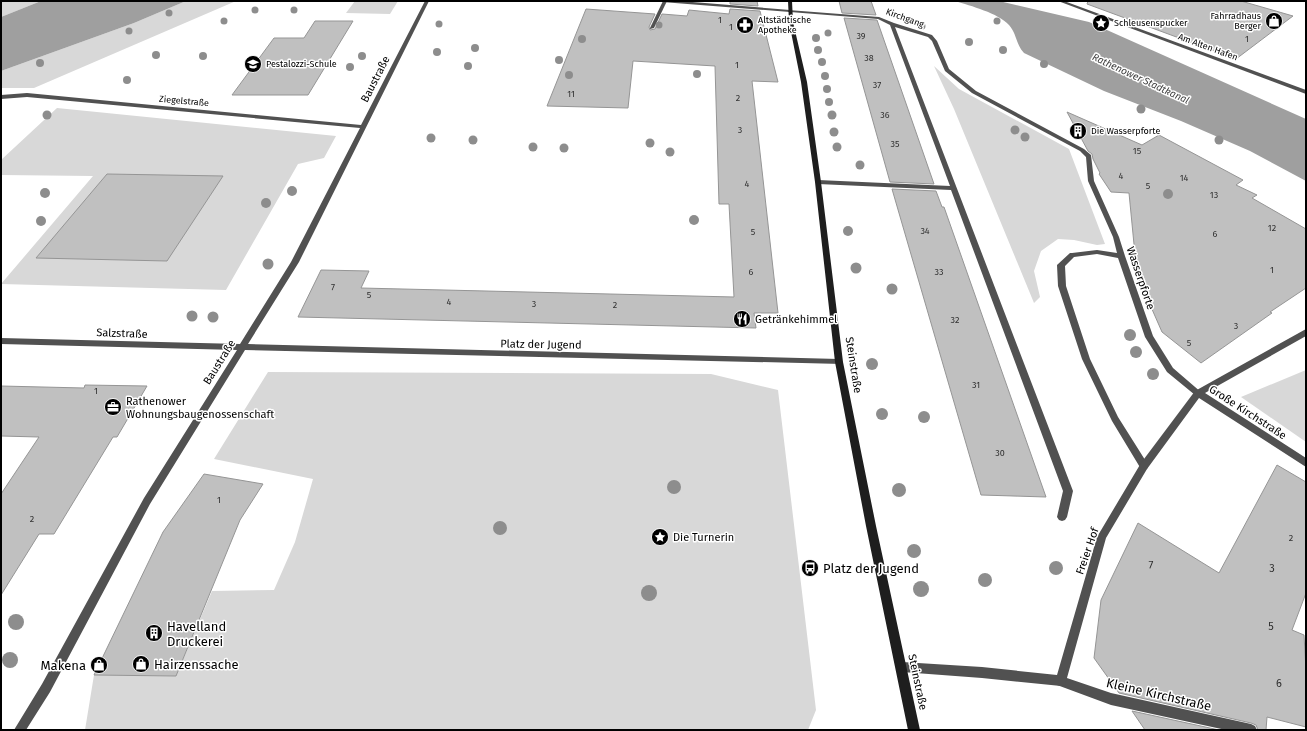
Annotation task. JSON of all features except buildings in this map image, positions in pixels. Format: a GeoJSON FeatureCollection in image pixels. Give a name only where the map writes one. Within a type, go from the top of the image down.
{"type":"FeatureCollection","features":[{"type":"Feature","properties":{"kind":"main road","name":"Steinstraße"},"geometry":{"type":"LineString","coordinates":[[790,1],[790,11],[804,82],[818,182],[839,362],[871,526],[902,667],[914,730]]}},
{"type":"Feature","properties":{"kind":"street","name":"Baustraße"},"geometry":{"type":"LineString","coordinates":[[20,730],[46,688],[147,501],[295,262],[427,1]]}},
{"type":"Feature","properties":{"kind":"street"},"geometry":{"type":"LineString","coordinates":[[662,1],[790,11]]}},
{"type":"Feature","properties":{"kind":"street"},"geometry":{"type":"LineString","coordinates":[[652,28],[665,1]]}},
{"type":"Feature","properties":{"kind":"street","name":"Am Alten Hafen"},"geometry":{"type":"LineString","coordinates":[[1060,1],[1306,92]]}},
{"type":"Feature","properties":{"kind":"street","name":"Kirchgang"},"geometry":{"type":"LineString","coordinates":[[790,11],[879,18],[892,24],[930,36],[934,41],[947,70],[974,92],[1082,150],[1089,156]]}},
{"type":"Feature","properties":{"kind":"street"},"geometry":{"type":"LineString","coordinates":[[892,24],[1068,491],[1062,517]]}},
{"type":"Feature","properties":{"kind":"street","name":"Ziegelstraße"},"geometry":{"type":"LineString","coordinates":[[2,97],[27,95],[364,127]]}},
{"type":"Feature","properties":{"kind":"street","name":"Wasserpforte"},"geometry":{"type":"LineString","coordinates":[[1089,156],[1091,181],[1116,237],[1120,256],[1149,337],[1170,370],[1198,393]]}},
{"type":"Feature","properties":{"kind":"street"},"geometry":{"type":"LineString","coordinates":[[818,182],[954,188]]}},
{"type":"Feature","properties":{"kind":"street"},"geometry":{"type":"LineString","coordinates":[[1120,256],[1097,252],[1072,255],[1061,265],[1062,286],[1086,359],[1115,418],[1144,466]]}},
{"type":"Feature","properties":{"kind":"street","name":"Freier Hof"},"geometry":{"type":"LineString","coordinates":[[1061,681],[1102,537],[1144,466],[1198,393],[1306,332]]}},
{"type":"Feature","properties":{"kind":"street","name":"Salzstraße"},"geometry":{"type":"LineString","coordinates":[[1,341],[243,348]]}},
{"type":"Feature","properties":{"kind":"street","name":"Platz der Jugend"},"geometry":{"type":"LineString","coordinates":[[243,348],[839,362]]}},
{"type":"Feature","properties":{"kind":"street","name":"Große Kirchstraße"},"geometry":{"type":"LineString","coordinates":[[1198,393],[1306,463]]}},
{"type":"Feature","properties":{"kind":"street"},"geometry":{"type":"LineString","coordinates":[[902,667],[960,670],[1061,681]]}},
{"type":"Feature","properties":{"kind":"street","name":"Kleine Kirchstraße"},"geometry":{"type":"LineString","coordinates":[[1061,681],[1111,699],[1251,730]]}},
{"type":"Feature","properties":{"kind":"shaded area"},"geometry":{"type":"Polygon","coordinates":[[[1,1],[41,1],[1,17],[1,1]]]}},
{"type":"Feature","properties":{"kind":"shaded area"},"geometry":{"type":"Polygon","coordinates":[[[186,1],[236,1],[34,88],[1,88],[1,71],[134,23],[186,1]]]}},
{"type":"Feature","properties":{"kind":"shaded area"},"geometry":{"type":"Polygon","coordinates":[[[355,1],[398,1],[390,14],[346,13],[355,1]]]}},
{"type":"Feature","properties":{"kind":"shaded area"},"geometry":{"type":"Polygon","coordinates":[[[934,66],[959,89],[1069,149],[1105,244],[1097,245],[1074,240],[1058,239],[1041,251],[1034,271],[1040,297],[1034,303],[954,109],[934,66]]]}},
{"type":"Feature","properties":{"kind":"shaded area"},"geometry":{"type":"Polygon","coordinates":[[[57,108],[336,136],[324,158],[298,164],[226,290],[1,284],[93,176],[1,175],[1,160],[57,108]]]}},
{"type":"Feature","properties":{"kind":"shaded area"},"geometry":{"type":"Polygon","coordinates":[[[1306,370],[1306,442],[1241,397],[1306,370]]]}},
{"type":"Feature","properties":{"kind":"shaded area"},"geometry":{"type":"Polygon","coordinates":[[[268,372],[711,374],[778,390],[816,710],[808,730],[85,730],[94,675],[176,676],[212,591],[274,590],[295,542],[313,479],[214,459],[268,372]]]}},
{"type":"Feature","properties":{"kind":"water"},"geometry":{"type":"Polygon","coordinates":[[[41,1],[186,1],[134,23],[1,71],[1,17],[41,1]]]}},
{"type":"Feature","properties":{"kind":"water","name":"Rathenower Stadtkanal"},"geometry":{"type":"Polygon","coordinates":[[[955,1],[999,1],[1089,22],[1306,119],[1306,181],[1250,151],[1181,121],[1104,91],[1024,53],[1019,47],[1012,28],[1004,21],[984,10],[955,1]]]}},
{"type":"Feature","properties":{"kind":"place","name":"Fahrradhaus Berger"},"geometry":{"type":"Point","coordinates":[1274,21]}},
{"type":"Feature","properties":{"kind":"place","name":"Schleusenspucker"},"geometry":{"type":"Point","coordinates":[1101,23]}},
{"type":"Feature","properties":{"kind":"place","name":"Altstädtische Apotheke"},"geometry":{"type":"Point","coordinates":[745,25]}},
{"type":"Feature","properties":{"kind":"place","name":"Pestalozzi-Schule"},"geometry":{"type":"Point","coordinates":[253,64]}},
{"type":"Feature","properties":{"kind":"place","name":"Die Wasserpforte"},"geometry":{"type":"Point","coordinates":[1078,131]}},
{"type":"Feature","properties":{"kind":"place","name":"Getränkehimmel"},"geometry":{"type":"Point","coordinates":[742,319]}},
{"type":"Feature","properties":{"kind":"place","name":"Rathenower Wohnungsbaugenossenschaft"},"geometry":{"type":"Point","coordinates":[113,407]}},
{"type":"Feature","properties":{"kind":"place","name":"Die Turnerin"},"geometry":{"type":"Point","coordinates":[660,537]}},
{"type":"Feature","properties":{"kind":"place","name":"Platz der Jugend"},"geometry":{"type":"Point","coordinates":[810,568]}},
{"type":"Feature","properties":{"kind":"place","name":"Havelland Druckerei"},"geometry":{"type":"Point","coordinates":[154,633]}},
{"type":"Feature","properties":{"kind":"place","name":"Hairzenssache"},"geometry":{"type":"Point","coordinates":[141,664]}},
{"type":"Feature","properties":{"kind":"place","name":"Makena"},"geometry":{"type":"Point","coordinates":[99,665]}}]}
